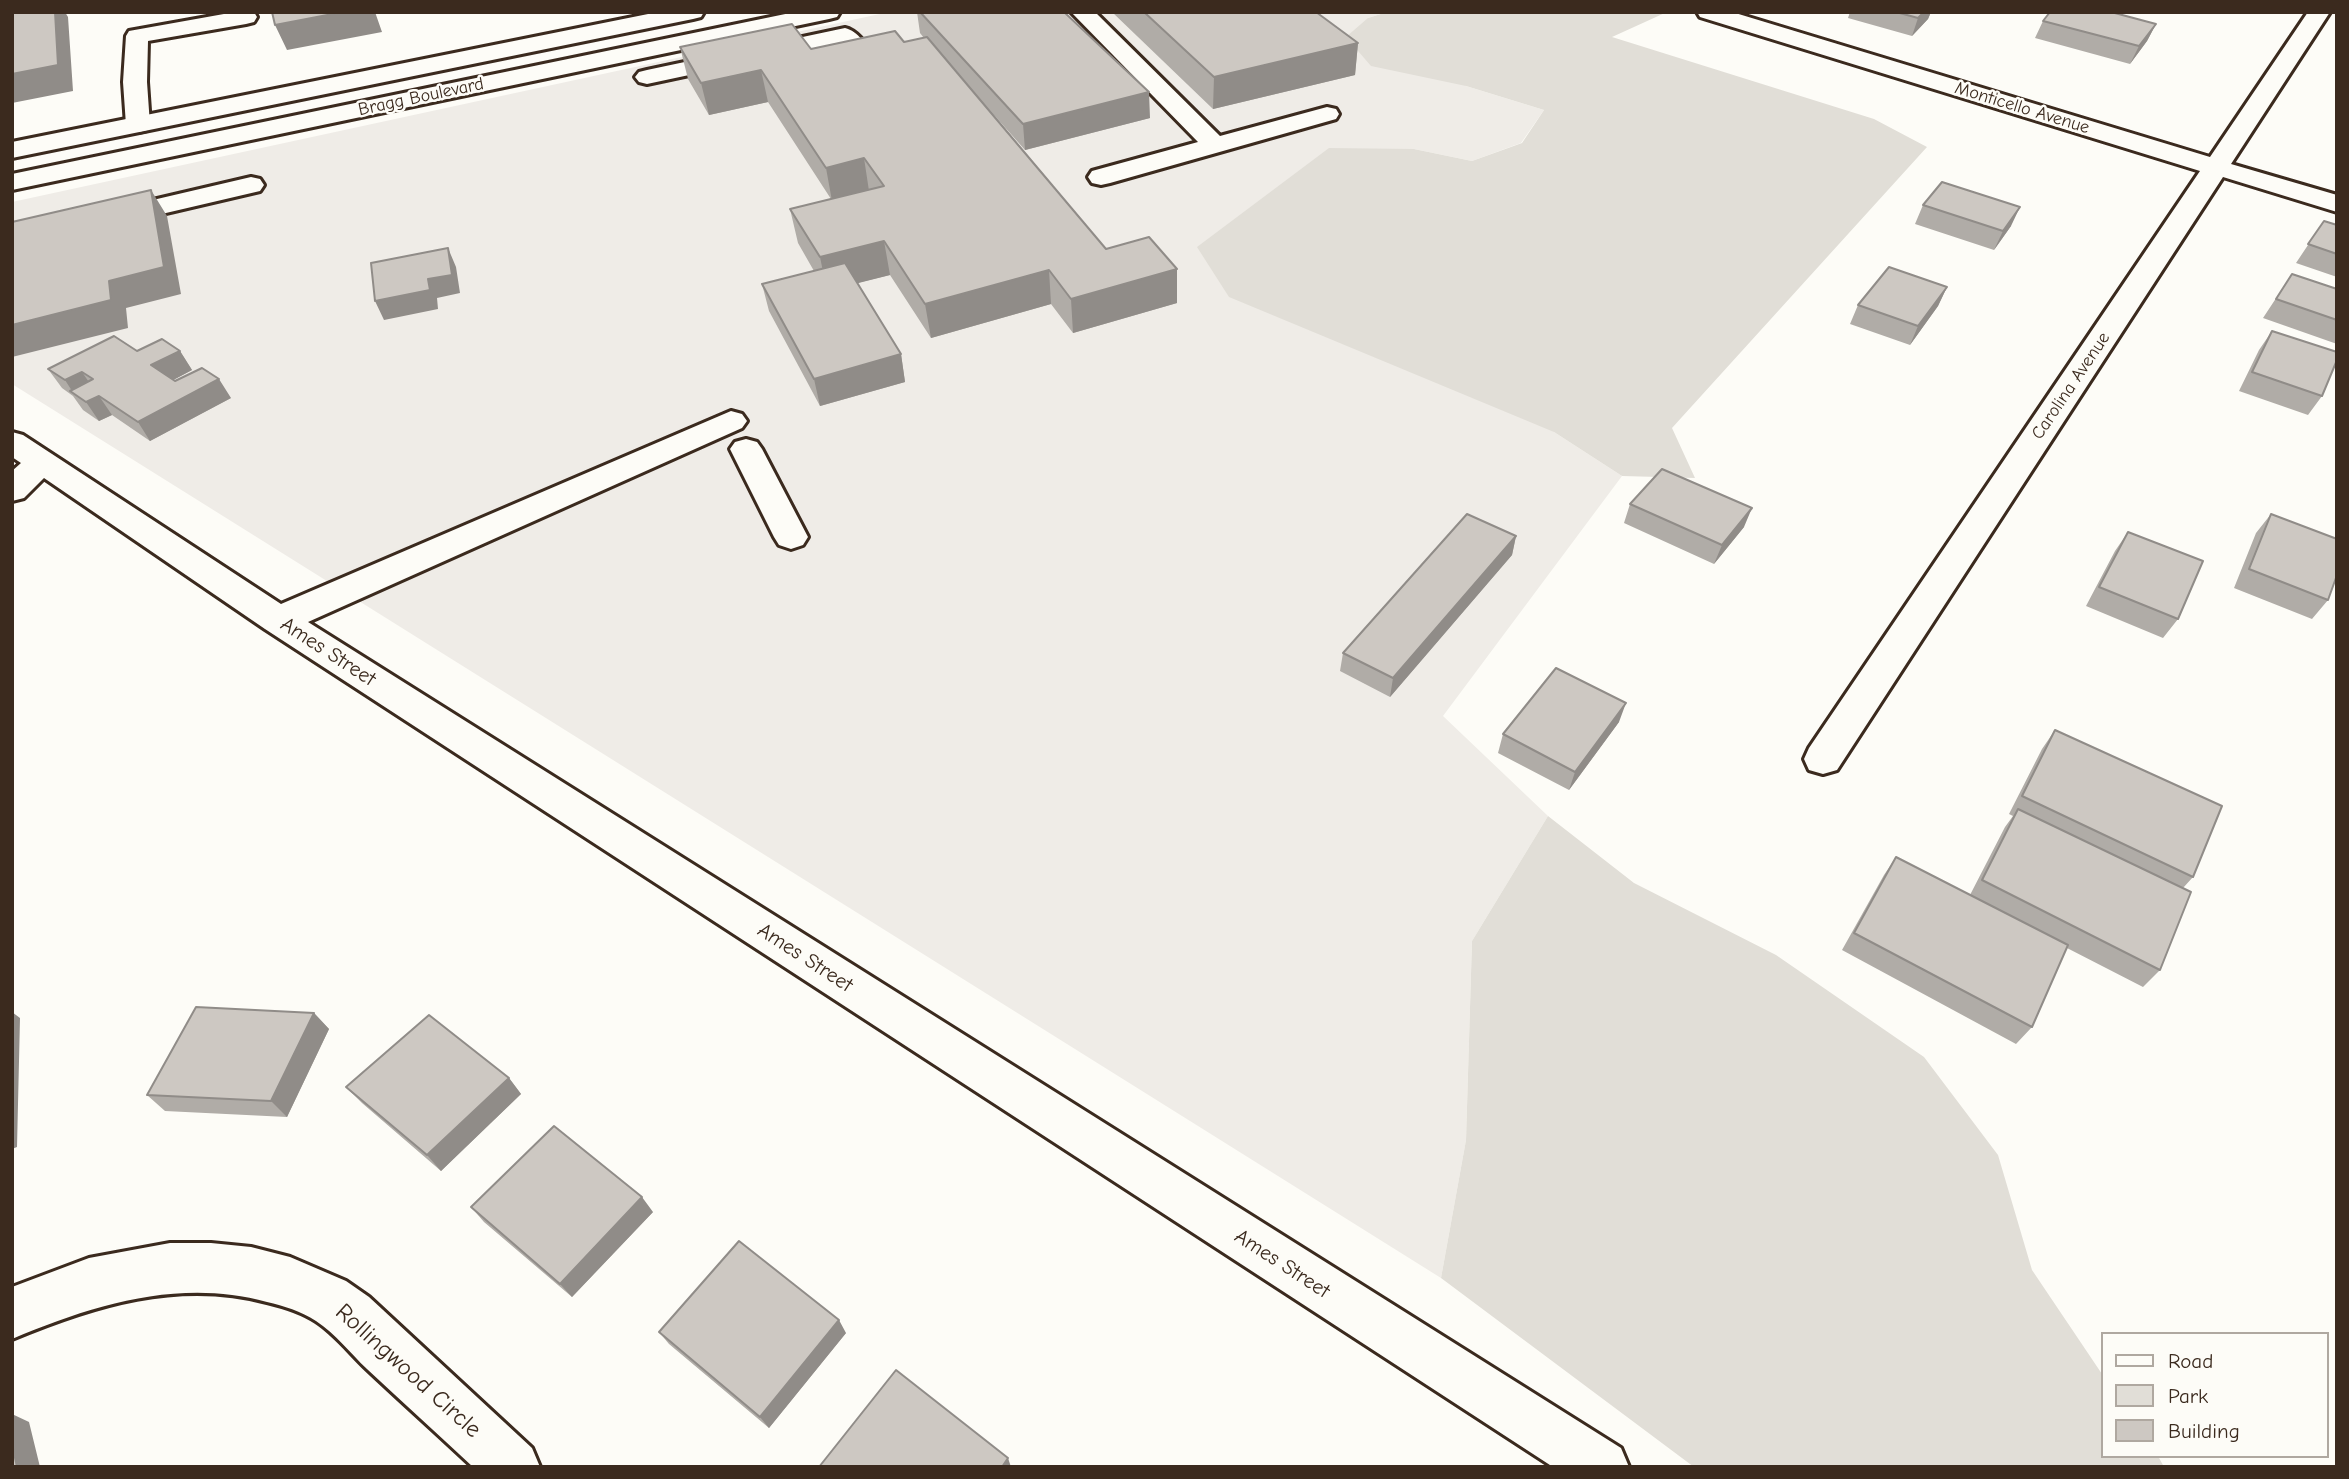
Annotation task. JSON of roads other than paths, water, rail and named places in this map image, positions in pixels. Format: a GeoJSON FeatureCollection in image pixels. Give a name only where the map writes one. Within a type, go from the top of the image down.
{"type":"FeatureCollection","features":[{"type":"Feature","properties":{"kind":"street","name":"Bragg Boulevard"},"geometry":{"type":"LineString","coordinates":[[12,150],[693,12]]}},
{"type":"Feature","properties":{"kind":"street","name":"Bragg Boulevard"},"geometry":{"type":"LineString","coordinates":[[12,182],[829,12]]}},
{"type":"Feature","properties":{"kind":"street"},"geometry":{"type":"LineString","coordinates":[[1082,12],[1215,145]]}},
{"type":"Feature","properties":{"kind":"street","name":"Monticello Avenue"},"geometry":{"type":"LineString","coordinates":[[1708,12],[2337,204]]}},
{"type":"Feature","properties":{"kind":"street","name":"Carolina Avenue"},"geometry":{"type":"LineString","coordinates":[[1824,759],[2319,12]]}},
{"type":"Feature","properties":{"kind":"street"},"geometry":{"type":"LineString","coordinates":[[138,125],[135,82],[137,36],[246,17]]}},
{"type":"Feature","properties":{"kind":"street"},"geometry":{"type":"LineString","coordinates":[[633,53],[652,85],[845,35],[863,57]]}},
{"type":"Feature","properties":{"kind":"street"},"geometry":{"type":"LineString","coordinates":[[1101,177],[1327,114]]}},
{"type":"Feature","properties":{"kind":"street"},"geometry":{"type":"LineString","coordinates":[[12,241],[251,185]]}},
{"type":"Feature","properties":{"kind":"street"},"geometry":{"type":"LineString","coordinates":[[278,620],[738,435],[790,537]]}},
{"type":"Feature","properties":{"kind":"street","name":"Ames Street"},"geometry":{"type":"LineString","coordinates":[[20,466],[278,620],[1602,1467]]}},
{"type":"Feature","properties":{"kind":"street","name":"Rollingwood Circle"},"geometry":{"type":"LineString","coordinates":[[12,1314],[85,1284],[142,1272],[194,1267],[244,1270],[290,1282],[331,1300],[513,1467]]}}]}
